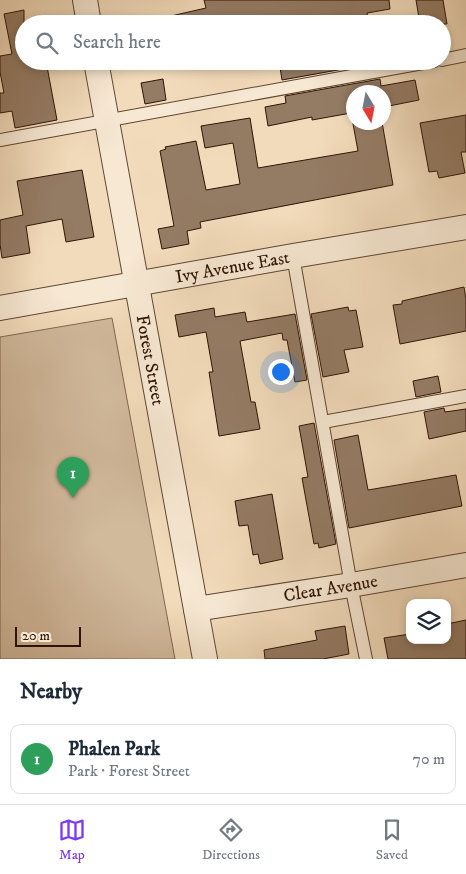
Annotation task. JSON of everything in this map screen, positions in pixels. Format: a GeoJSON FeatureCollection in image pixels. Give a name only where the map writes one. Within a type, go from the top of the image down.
{"type":"FeatureCollection","features":[{"type":"Feature","properties":{"kind":"street"},"geometry":{"type":"LineString","coordinates":[[84,0],[87,15]]}},
{"type":"Feature","properties":{"kind":"street","name":"Forest Street"},"geometry":{"type":"LineString","coordinates":[[98,70],[205,659]]}},
{"type":"Feature","properties":{"kind":"street","name":"Ivy Avenue East"},"geometry":{"type":"LineString","coordinates":[[0,308],[293,256],[466,228]]}},
{"type":"Feature","properties":{"kind":"street","name":"Clear Avenue"},"geometry":{"type":"LineString","coordinates":[[196,609],[466,565]]}},
{"type":"Feature","properties":{"kind":"lane"},"geometry":{"type":"LineString","coordinates":[[451,58],[466,55]]}},
{"type":"Feature","properties":{"kind":"lane"},"geometry":{"type":"LineString","coordinates":[[0,140],[385,70]]}},
{"type":"Feature","properties":{"kind":"lane"},"geometry":{"type":"LineString","coordinates":[[293,256],[351,585],[366,659]]}},
{"type":"Feature","properties":{"kind":"lane"},"geometry":{"type":"LineString","coordinates":[[323,422],[466,396]]}},
{"type":"Feature","properties":{"kind":"shaded area"},"geometry":{"type":"Polygon","coordinates":[[[112,318],[175,659],[0,659],[0,337],[112,318]]]}},
{"type":"Feature","properties":{"kind":"building"},"geometry":{"type":"Polygon","coordinates":[[[204,0],[389,0],[390,9],[367,13],[367,15],[175,15],[206,8],[204,0]]]}},
{"type":"Feature","properties":{"kind":"building"},"geometry":{"type":"Polygon","coordinates":[[[416,0],[443,0],[446,15],[418,15],[416,0]]]}},
{"type":"Feature","properties":{"kind":"building"},"geometry":{"type":"Polygon","coordinates":[[[24,10],[24,15],[15,15],[15,70],[48,70],[57,120],[15,128],[12,111],[0,113],[0,93],[4,93],[0,72],[0,56],[12,54],[4,14],[24,10]]]}},
{"type":"Feature","properties":{"kind":"building"},"geometry":{"type":"Polygon","coordinates":[[[280,70],[338,70],[282,80],[280,70]]]}},
{"type":"Feature","properties":{"kind":"building"},"geometry":{"type":"Polygon","coordinates":[[[163,79],[166,100],[145,104],[141,83],[163,79]]]}},
{"type":"Feature","properties":{"kind":"building"},"geometry":{"type":"Polygon","coordinates":[[[380,79],[381,85],[346,85],[380,79]]]}},
{"type":"Feature","properties":{"kind":"building"},"geometry":{"type":"Polygon","coordinates":[[[415,80],[419,100],[391,106],[391,85],[387,85],[415,80]]]}},
{"type":"Feature","properties":{"kind":"building"},"geometry":{"type":"Polygon","coordinates":[[[346,85],[346,114],[312,120],[312,117],[268,126],[265,107],[286,103],[285,96],[346,85]]]}},
{"type":"Feature","properties":{"kind":"building"},"geometry":{"type":"Polygon","coordinates":[[[466,115],[466,152],[461,152],[465,173],[439,178],[437,171],[429,172],[420,123],[466,115]]]}},
{"type":"Feature","properties":{"kind":"building"},"geometry":{"type":"Polygon","coordinates":[[[250,118],[258,168],[358,151],[354,130],[383,130],[393,185],[200,222],[201,228],[187,231],[189,244],[162,249],[158,229],[174,226],[160,151],[166,149],[165,147],[196,141],[206,190],[240,184],[233,143],[205,148],[201,126],[250,118]]]}},
{"type":"Feature","properties":{"kind":"building"},"geometry":{"type":"Polygon","coordinates":[[[82,170],[94,237],[66,242],[62,219],[26,226],[30,253],[2,258],[0,220],[23,215],[17,181],[82,170]]]}},
{"type":"Feature","properties":{"kind":"building"},"geometry":{"type":"Polygon","coordinates":[[[464,287],[466,331],[400,344],[393,305],[402,304],[402,301],[464,287]]]}},
{"type":"Feature","properties":{"kind":"building"},"geometry":{"type":"Polygon","coordinates":[[[348,307],[349,311],[356,310],[363,347],[344,350],[349,372],[323,377],[311,314],[348,307]]]}},
{"type":"Feature","properties":{"kind":"building"},"geometry":{"type":"Polygon","coordinates":[[[214,308],[215,317],[245,312],[247,322],[295,314],[307,380],[295,382],[287,340],[283,340],[282,333],[240,341],[251,402],[255,402],[260,429],[219,436],[209,372],[213,372],[206,332],[179,337],[175,315],[214,308]]]}},
{"type":"Feature","properties":{"kind":"building"},"geometry":{"type":"Polygon","coordinates":[[[438,376],[441,392],[416,397],[413,381],[438,376]]]}},
{"type":"Feature","properties":{"kind":"building"},"geometry":{"type":"Polygon","coordinates":[[[444,408],[445,412],[466,409],[466,431],[429,439],[424,412],[444,408]]]}},
{"type":"Feature","properties":{"kind":"building"},"geometry":{"type":"Polygon","coordinates":[[[314,423],[336,544],[319,548],[318,543],[314,544],[302,478],[308,477],[299,426],[314,423]]]}},
{"type":"Feature","properties":{"kind":"building"},"geometry":{"type":"Polygon","coordinates":[[[358,435],[368,490],[456,475],[462,506],[349,528],[334,440],[358,435]]]}},
{"type":"Feature","properties":{"kind":"building"},"geometry":{"type":"Polygon","coordinates":[[[272,494],[283,559],[260,564],[258,554],[253,555],[248,525],[239,526],[235,501],[272,494]]]}},
{"type":"Feature","properties":{"kind":"building"},"geometry":{"type":"Polygon","coordinates":[[[466,620],[466,659],[388,659],[384,638],[406,635],[406,644],[451,644],[451,623],[466,620]]]}},
{"type":"Feature","properties":{"kind":"building"},"geometry":{"type":"Polygon","coordinates":[[[345,626],[349,654],[323,659],[265,659],[264,650],[317,640],[315,631],[345,626]]]}},
{"type":"Feature","properties":{"kind":"place","name":"Phalen Park"},"geometry":{"type":"Point","coordinates":[73,498]}}]}
